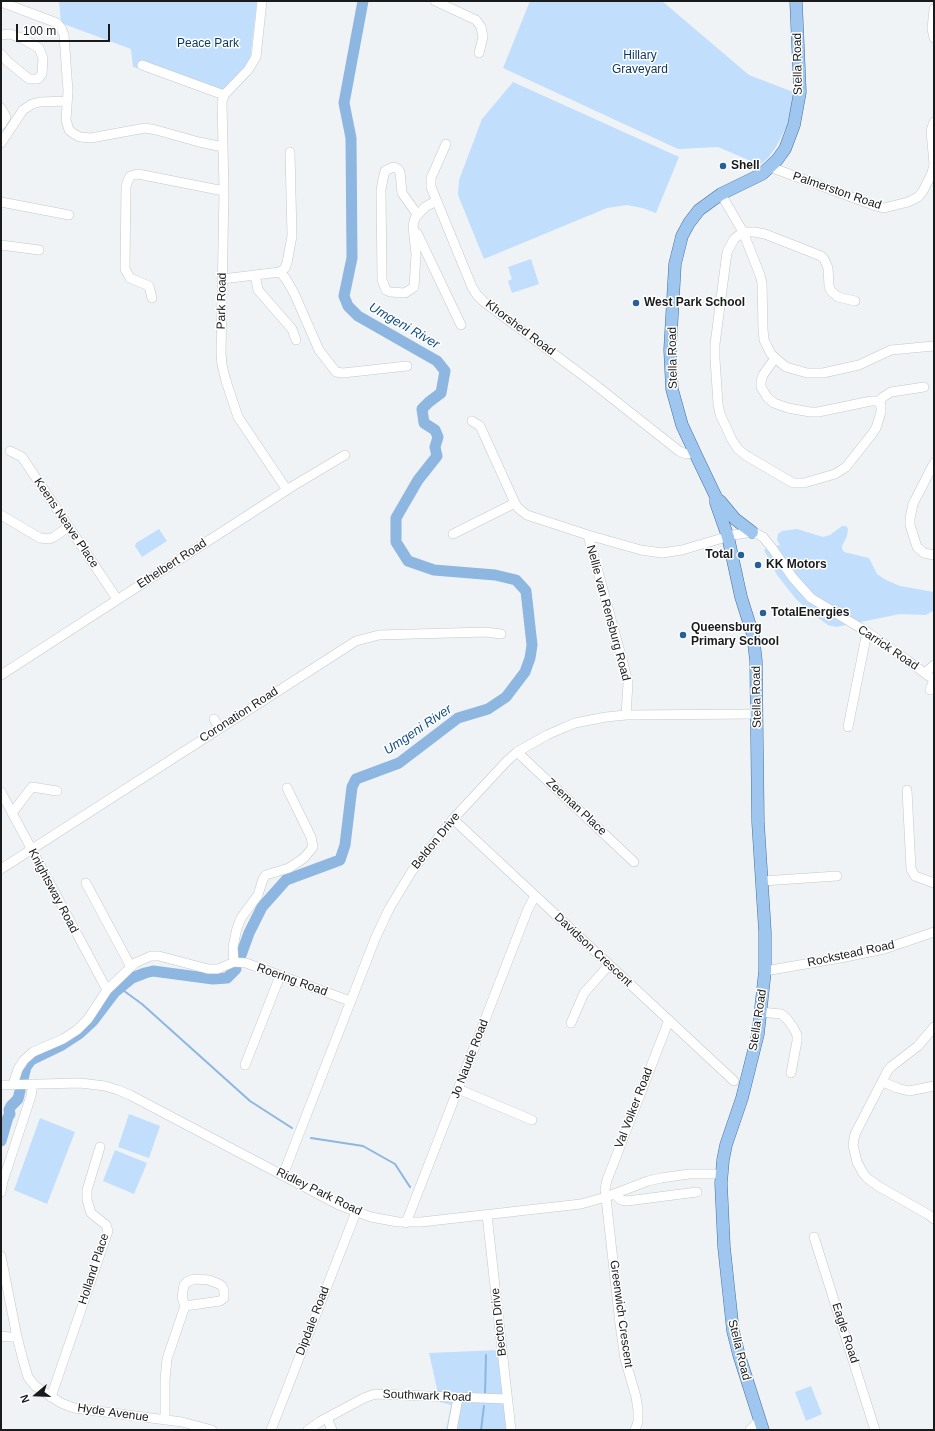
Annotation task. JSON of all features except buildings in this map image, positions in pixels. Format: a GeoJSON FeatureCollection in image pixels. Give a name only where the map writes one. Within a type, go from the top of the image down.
{"type":"FeatureCollection","features":[{"type":"Feature","properties":{"kind":"main road","name":"Stella Road"},"geometry":{"type":"LineString","coordinates":[[761,1425],[739,1355],[732,1324],[723,1230],[721,1174],[726,1145],[742,1098],[752,1062],[758,1034],[765,971],[765,932],[758,822],[755,648],[744,603],[745,596],[727,519],[694,453],[678,413],[672,390],[670,350],[675,264],[682,236],[689,223],[699,210],[721,194],[755,178],[770,167],[785,149],[793,130],[800,92],[796,1]]}},
{"type":"Feature","properties":{"kind":"main road"},"geometry":{"type":"LineString","coordinates":[[718,499],[735,519],[752,532]]}},
{"type":"Feature","properties":{"kind":"street"},"geometry":{"type":"LineString","coordinates":[[142,65],[224,95],[248,70],[256,57],[262,1]]}},
{"type":"Feature","properties":{"kind":"street"},"geometry":{"type":"LineString","coordinates":[[436,1],[476,20],[481,27],[483,37],[479,53]]}},
{"type":"Feature","properties":{"kind":"street"},"geometry":{"type":"LineString","coordinates":[[4,2],[57,22],[64,36],[68,91],[66,120],[70,130],[80,138],[92,138],[145,128],[223,148]]}},
{"type":"Feature","properties":{"kind":"street"},"geometry":{"type":"LineString","coordinates":[[934,9],[932,29],[934,38]]}},
{"type":"Feature","properties":{"kind":"street"},"geometry":{"type":"LineString","coordinates":[[1,35],[10,34],[39,48],[43,58],[42,74],[38,79],[29,79],[6,61],[1,54]]}},
{"type":"Feature","properties":{"kind":"street","name":"Park Road"},"geometry":{"type":"LineString","coordinates":[[224,95],[222,102],[224,191],[222,365],[238,417],[287,490]]}},
{"type":"Feature","properties":{"kind":"street"},"geometry":{"type":"LineString","coordinates":[[1,142],[23,110],[32,104],[40,102],[67,101]]}},
{"type":"Feature","properties":{"kind":"street"},"geometry":{"type":"LineString","coordinates":[[1,108],[6,117],[1,125]]}},
{"type":"Feature","properties":{"kind":"street","name":"Palmerston Road"},"geometry":{"type":"LineString","coordinates":[[770,167],[876,206],[884,208],[908,202],[914,200],[923,192],[932,173],[934,164],[931,131],[934,122]]}},
{"type":"Feature","properties":{"kind":"street","name":"Khorshed Road"},"geometry":{"type":"LineString","coordinates":[[446,144],[431,178],[431,187],[472,287],[477,295],[484,302],[593,383],[678,451],[686,454],[694,453]]}},
{"type":"Feature","properties":{"kind":"street"},"geometry":{"type":"LineString","coordinates":[[222,279],[280,272],[285,268],[292,236],[290,152]]}},
{"type":"Feature","properties":{"kind":"street"},"geometry":{"type":"LineString","coordinates":[[417,214],[402,194],[400,172],[398,169],[394,167],[386,171],[382,179],[381,190],[382,280],[386,290],[390,292],[405,293],[414,287],[416,254],[413,226],[415,218],[417,214],[436,201]]}},
{"type":"Feature","properties":{"kind":"street"},"geometry":{"type":"LineString","coordinates":[[152,298],[149,286],[130,278],[125,269],[126,186],[130,176],[138,174],[224,191]]}},
{"type":"Feature","properties":{"kind":"street"},"geometry":{"type":"LineString","coordinates":[[721,194],[743,232],[762,283],[764,340],[775,358],[786,367],[815,374],[859,365],[891,350],[934,346]]}},
{"type":"Feature","properties":{"kind":"street"},"geometry":{"type":"LineString","coordinates":[[1,202],[69,215]]}},
{"type":"Feature","properties":{"kind":"street"},"geometry":{"type":"LineString","coordinates":[[413,226],[461,325]]}},
{"type":"Feature","properties":{"kind":"street"},"geometry":{"type":"LineString","coordinates":[[855,301],[838,297],[830,291],[828,268],[821,256],[765,234],[743,232],[734,239],[727,252],[715,344],[718,404],[723,421],[736,446],[745,455],[790,481],[800,484],[822,479],[835,474],[846,467],[876,428],[881,412],[879,402]]}},
{"type":"Feature","properties":{"kind":"street"},"geometry":{"type":"LineString","coordinates":[[1,245],[39,250]]}},
{"type":"Feature","properties":{"kind":"street"},"geometry":{"type":"LineString","coordinates":[[280,272],[294,293],[319,350],[336,372],[343,373],[407,366]]}},
{"type":"Feature","properties":{"kind":"street"},"geometry":{"type":"LineString","coordinates":[[255,275],[258,290],[292,329],[296,340]]}},
{"type":"Feature","properties":{"kind":"street"},"geometry":{"type":"LineString","coordinates":[[775,358],[763,375],[761,387],[767,397],[774,403],[788,408],[818,412],[871,401],[879,402]]}},
{"type":"Feature","properties":{"kind":"street"},"geometry":{"type":"LineString","coordinates":[[879,402],[883,397],[891,392],[924,388]]}},
{"type":"Feature","properties":{"kind":"street"},"geometry":{"type":"LineString","coordinates":[[472,421],[480,426],[515,503],[518,508],[527,515],[588,535],[642,550],[662,553],[682,550],[730,536],[752,532]]}},
{"type":"Feature","properties":{"kind":"street","name":"Keens Neave Place"},"geometry":{"type":"LineString","coordinates":[[10,451],[22,457],[117,599]]}},
{"type":"Feature","properties":{"kind":"street","name":"Ethelbert Road"},"geometry":{"type":"LineString","coordinates":[[2,673],[287,490],[345,455]]}},
{"type":"Feature","properties":{"kind":"street"},"geometry":{"type":"LineString","coordinates":[[934,463],[914,504],[910,518],[910,526],[917,547],[924,553],[934,555]]}},
{"type":"Feature","properties":{"kind":"street"},"geometry":{"type":"LineString","coordinates":[[453,534],[515,503]]}},
{"type":"Feature","properties":{"kind":"street"},"geometry":{"type":"LineString","coordinates":[[1,515],[40,538],[49,539],[68,527]]}},
{"type":"Feature","properties":{"kind":"street","name":"Carrick Road"},"geometry":{"type":"LineString","coordinates":[[752,532],[760,535],[772,548],[793,578],[811,598],[867,632],[934,680]]}},
{"type":"Feature","properties":{"kind":"street","name":"Nellie van Rensburg Road"},"geometry":{"type":"LineString","coordinates":[[588,535],[628,683],[626,715]]}},
{"type":"Feature","properties":{"kind":"street","name":"Coronation Road"},"geometry":{"type":"LineString","coordinates":[[1,869],[189,742],[219,728],[321,657],[356,640],[379,635],[485,632],[501,634]]}},
{"type":"Feature","properties":{"kind":"street"},"geometry":{"type":"LineString","coordinates":[[848,727],[867,632]]}},
{"type":"Feature","properties":{"kind":"street"},"geometry":{"type":"LineString","coordinates":[[925,673],[934,665]]}},
{"type":"Feature","properties":{"kind":"street"},"geometry":{"type":"LineString","coordinates":[[930,690],[934,680]]}},
{"type":"Feature","properties":{"kind":"street","name":"Beldon Drive"},"geometry":{"type":"LineString","coordinates":[[283,1175],[350,1001],[389,909],[412,871],[453,819],[507,761],[518,752],[547,735],[575,723],[606,716],[757,714]]}},
{"type":"Feature","properties":{"kind":"street"},"geometry":{"type":"LineString","coordinates":[[214,719],[219,728]]}},
{"type":"Feature","properties":{"kind":"street","name":"Zeeman Place"},"geometry":{"type":"LineString","coordinates":[[518,752],[634,862]]}},
{"type":"Feature","properties":{"kind":"street"},"geometry":{"type":"LineString","coordinates":[[12,813],[32,787],[56,791]]}},
{"type":"Feature","properties":{"kind":"street"},"geometry":{"type":"LineString","coordinates":[[13,1085],[18,1069],[24,1060],[33,1052],[63,1039],[77,1030],[88,1019],[107,990],[131,967],[141,960],[151,956],[159,956],[208,969],[218,969],[234,962],[233,947],[237,928],[241,918],[258,895],[263,879],[266,875],[289,868],[304,858],[313,846],[311,838],[287,788]]}},
{"type":"Feature","properties":{"kind":"street","name":"Knightsway Road"},"geometry":{"type":"LineString","coordinates":[[1,792],[107,990]]}},
{"type":"Feature","properties":{"kind":"street"},"geometry":{"type":"LineString","coordinates":[[908,793],[911,869],[915,876],[934,883]]}},
{"type":"Feature","properties":{"kind":"street","name":"Davidson Crescent"},"geometry":{"type":"LineString","coordinates":[[453,819],[734,1081]]}},
{"type":"Feature","properties":{"kind":"street"},"geometry":{"type":"LineString","coordinates":[[762,881],[837,876]]}},
{"type":"Feature","properties":{"kind":"street"},"geometry":{"type":"LineString","coordinates":[[86,883],[131,967]]}},
{"type":"Feature","properties":{"kind":"street","name":"Jo Naude Road"},"geometry":{"type":"LineString","coordinates":[[406,1222],[528,909],[535,896]]}},
{"type":"Feature","properties":{"kind":"street","name":"Rockstead Road"},"geometry":{"type":"LineString","coordinates":[[765,971],[884,949],[934,932]]}},
{"type":"Feature","properties":{"kind":"street","name":"Roering Road"},"geometry":{"type":"LineString","coordinates":[[234,962],[246,963],[350,1001]]}},
{"type":"Feature","properties":{"kind":"street"},"geometry":{"type":"LineString","coordinates":[[571,1023],[584,993],[608,965]]}},
{"type":"Feature","properties":{"kind":"street"},"geometry":{"type":"LineString","coordinates":[[245,1065],[280,976]]}},
{"type":"Feature","properties":{"kind":"street"},"geometry":{"type":"LineString","coordinates":[[760,1012],[781,1014],[788,1019],[793,1026],[797,1041],[791,1073]]}},
{"type":"Feature","properties":{"kind":"street","name":"Val Volker Road"},"geometry":{"type":"LineString","coordinates":[[610,1195],[605,1189],[607,1180],[669,1020]]}},
{"type":"Feature","properties":{"kind":"street"},"geometry":{"type":"LineString","coordinates":[[934,1026],[918,1046],[892,1066],[854,1140],[853,1150],[863,1173],[872,1182],[934,1219]]}},
{"type":"Feature","properties":{"kind":"street"},"geometry":{"type":"LineString","coordinates":[[883,1082],[909,1091],[934,1086]]}},
{"type":"Feature","properties":{"kind":"street","name":"Ridley Park Road"},"geometry":{"type":"LineString","coordinates":[[1,1085],[80,1083],[105,1086],[118,1090],[339,1205],[356,1212],[385,1220],[421,1222],[581,1204],[648,1181],[673,1175],[721,1174]]}},
{"type":"Feature","properties":{"kind":"street"},"geometry":{"type":"LineString","coordinates":[[1,1192],[3,1181],[34,1084]]}},
{"type":"Feature","properties":{"kind":"street"},"geometry":{"type":"LineString","coordinates":[[458,1089],[532,1120]]}},
{"type":"Feature","properties":{"kind":"street","name":"Holland Place"},"geometry":{"type":"LineString","coordinates":[[51,1397],[108,1231],[106,1225],[91,1213],[87,1200],[87,1190],[100,1147]]}},
{"type":"Feature","properties":{"kind":"street"},"geometry":{"type":"LineString","coordinates":[[610,1195],[627,1201],[697,1192]]}},
{"type":"Feature","properties":{"kind":"street","name":"Greenwich Crescent"},"geometry":{"type":"LineString","coordinates":[[610,1195],[620,1324],[625,1359],[636,1397],[638,1410],[638,1422],[635,1430]]}},
{"type":"Feature","properties":{"kind":"street","name":"Dipdale Road"},"geometry":{"type":"LineString","coordinates":[[271,1430],[356,1212]]}},
{"type":"Feature","properties":{"kind":"street","name":"Becton Drive"},"geometry":{"type":"LineString","coordinates":[[487,1215],[510,1430]]}},
{"type":"Feature","properties":{"kind":"street","name":"Eagle Road"},"geometry":{"type":"LineString","coordinates":[[814,1237],[875,1430]]}},
{"type":"Feature","properties":{"kind":"street","name":"Hyde Avenue"},"geometry":{"type":"LineString","coordinates":[[1,1256],[24,1366],[28,1377],[35,1386],[67,1406],[81,1410],[165,1420],[191,1424],[212,1430]]}},
{"type":"Feature","properties":{"kind":"street"},"geometry":{"type":"LineString","coordinates":[[165,1420],[165,1380],[167,1359],[185,1306],[182,1291],[184,1285],[191,1280],[201,1279],[209,1280],[222,1286],[224,1298],[185,1306]]}},
{"type":"Feature","properties":{"kind":"street"},"geometry":{"type":"LineString","coordinates":[[1,1336],[9,1338],[17,1337]]}},
{"type":"Feature","properties":{"kind":"street","name":"Southwark Road"},"geometry":{"type":"LineString","coordinates":[[308,1430],[364,1398],[375,1394],[507,1399]]}},
{"type":"Feature","properties":{"kind":"street"},"geometry":{"type":"LineString","coordinates":[[452,1430],[458,1398]]}},
{"type":"Feature","properties":{"kind":"street"},"geometry":{"type":"LineString","coordinates":[[327,1418],[332,1430]]}},
{"type":"Feature","properties":{"kind":"street"},"geometry":{"type":"LineString","coordinates":[[750,1430],[761,1425]]}},
{"type":"Feature","properties":{"kind":"green space","name":"Peace Park"},"geometry":{"type":"Polygon","coordinates":[[[59,1],[257,1],[250,61],[248,67],[223,93],[133,67],[131,49],[61,23],[59,1]]]}},
{"type":"Feature","properties":{"kind":"green space","name":"Hillary Graveyard"},"geometry":{"type":"Polygon","coordinates":[[[530,1],[662,1],[749,75],[796,93],[788,124],[776,147],[768,158],[760,165],[718,147],[678,149],[503,68],[530,1]]]}},
{"type":"Feature","properties":{"kind":"green space"},"geometry":{"type":"Polygon","coordinates":[[[513,82],[679,157],[656,213],[627,205],[607,208],[484,259],[458,195],[459,180],[482,119],[513,82]]]}},
{"type":"Feature","properties":{"kind":"green space"},"geometry":{"type":"Polygon","coordinates":[[[531,259],[539,284],[512,293],[508,281],[512,279],[508,267],[531,259]]]}},
{"type":"Feature","properties":{"kind":"green space"},"geometry":{"type":"Polygon","coordinates":[[[842,526],[846,526],[848,529],[847,536],[842,546],[844,552],[869,558],[877,574],[886,580],[900,586],[934,592],[933,611],[926,615],[900,614],[836,627],[828,625],[810,612],[796,599],[777,575],[764,550],[769,547],[780,545],[777,540],[778,534],[782,531],[797,529],[823,537],[830,535],[842,526]]]}},
{"type":"Feature","properties":{"kind":"green space"},"geometry":{"type":"Polygon","coordinates":[[[159,529],[167,541],[142,557],[135,546],[136,543],[159,529]]]}},
{"type":"Feature","properties":{"kind":"green space"},"geometry":{"type":"Polygon","coordinates":[[[129,1114],[160,1126],[149,1158],[118,1147],[129,1114]]]}},
{"type":"Feature","properties":{"kind":"green space"},"geometry":{"type":"Polygon","coordinates":[[[40,1118],[75,1132],[47,1204],[14,1190],[40,1118]]]}},
{"type":"Feature","properties":{"kind":"green space"},"geometry":{"type":"Polygon","coordinates":[[[115,1150],[147,1163],[134,1194],[103,1181],[115,1150]]]}},
{"type":"Feature","properties":{"kind":"green space"},"geometry":{"type":"Polygon","coordinates":[[[499,1350],[508,1430],[446,1430],[451,1405],[440,1402],[429,1353],[499,1350]]]}},
{"type":"Feature","properties":{"kind":"green space"},"geometry":{"type":"Polygon","coordinates":[[[811,1386],[822,1414],[806,1421],[795,1392],[811,1386]]]}},
{"type":"Feature","properties":{"kind":"waterway","name":"Umgeni River"},"geometry":{"type":"LineString","coordinates":[[241,955],[249,933],[262,907],[286,880],[340,860],[345,845],[352,787],[356,779],[399,763],[458,718],[488,709],[506,697],[525,672],[530,658],[532,645],[526,591],[516,580],[495,575],[434,570],[408,561],[396,542],[396,518],[418,480],[437,456],[435,447],[438,437],[435,430],[424,423],[422,409],[441,393],[445,371],[437,361],[358,316],[348,306],[344,296],[352,258],[351,138],[344,103],[363,1]]}},
{"type":"Feature","properties":{"kind":"waterway","name":"Umgeni River"},"geometry":{"type":"LineString","coordinates":[[23,1079],[26,1067],[31,1060],[62,1045],[79,1034],[93,1021],[115,992],[132,978],[153,971],[213,979],[227,978],[236,969]]}},
{"type":"Feature","properties":{"kind":"waterway"},"geometry":{"type":"LineString","coordinates":[[120,988],[142,1004],[250,1101],[292,1128]]}},
{"type":"Feature","properties":{"kind":"waterway","name":"Umgeni River"},"geometry":{"type":"LineString","coordinates":[[1,1141],[10,1114],[9,1110],[18,1099],[20,1091]]}},
{"type":"Feature","properties":{"kind":"waterway"},"geometry":{"type":"LineString","coordinates":[[311,1138],[363,1146],[395,1164],[410,1187]]}},
{"type":"Feature","properties":{"kind":"waterway"},"geometry":{"type":"LineString","coordinates":[[485,1394],[486,1355]]}},
{"type":"Feature","properties":{"kind":"waterway"},"geometry":{"type":"LineString","coordinates":[[481,1430],[484,1406]]}},
{"type":"Feature","properties":{"kind":"place","name":"Shell"},"geometry":{"type":"Point","coordinates":[723,166]}},
{"type":"Feature","properties":{"kind":"place","name":"West Park School"},"geometry":{"type":"Point","coordinates":[636,303]}},
{"type":"Feature","properties":{"kind":"place","name":"Total"},"geometry":{"type":"Point","coordinates":[741,555]}},
{"type":"Feature","properties":{"kind":"place","name":"KK Motors"},"geometry":{"type":"Point","coordinates":[758,565]}},
{"type":"Feature","properties":{"kind":"place","name":"TotalEnergies"},"geometry":{"type":"Point","coordinates":[763,613]}},
{"type":"Feature","properties":{"kind":"place","name":"Queensburg Primary School"},"geometry":{"type":"Point","coordinates":[683,635]}}]}
